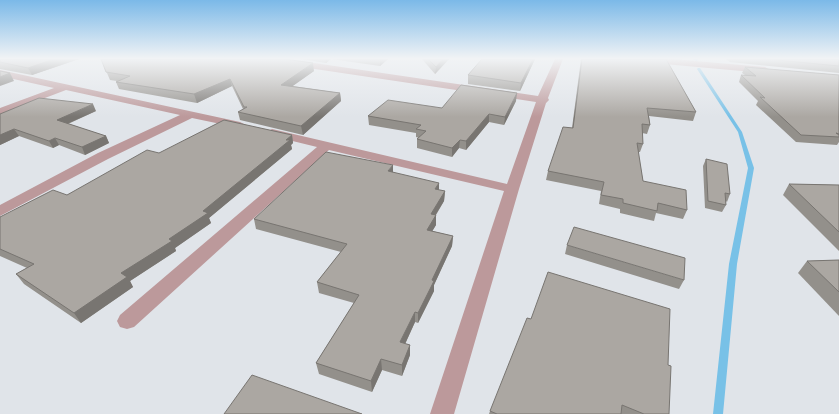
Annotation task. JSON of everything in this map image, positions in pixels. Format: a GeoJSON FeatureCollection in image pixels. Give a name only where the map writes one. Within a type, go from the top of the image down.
{"type":"FeatureCollection","features":[{"type":"Feature","properties":{"kind":"street"},"geometry":{"type":"LineString","coordinates":[[25,78],[191,114],[512,189]]}},
{"type":"Feature","properties":{"kind":"street"},"geometry":{"type":"LineString","coordinates":[[398,78],[544,100]]}},
{"type":"Feature","properties":{"kind":"street"},"geometry":{"type":"LineString","coordinates":[[442,414],[512,189],[551,78]]}},
{"type":"Feature","properties":{"kind":"street"},"geometry":{"type":"LineString","coordinates":[[0,112],[65,87]]}},
{"type":"Feature","properties":{"kind":"street"},"geometry":{"type":"LineString","coordinates":[[0,211],[103,156],[191,114]]}},
{"type":"Feature","properties":{"kind":"street"},"geometry":{"type":"LineString","coordinates":[[127,321],[326,146]]}},
{"type":"Feature","properties":{"kind":"building"},"geometry":{"type":"Polygon","coordinates":[[[125,78],[291,78],[281,85],[340,93],[301,126],[238,112],[247,107],[244,107],[230,79],[194,94],[116,82],[125,78]]]}},
{"type":"Feature","properties":{"kind":"building"},"geometry":{"type":"Polygon","coordinates":[[[490,78],[523,78],[521,83],[490,78]]]}},
{"type":"Feature","properties":{"kind":"building"},"geometry":{"type":"Polygon","coordinates":[[[579,78],[677,78],[696,112],[647,108],[650,125],[642,124],[643,144],[637,143],[643,181],[686,190],[687,210],[658,203],[657,211],[623,203],[623,199],[601,195],[604,182],[548,171],[563,127],[573,128],[579,78]]]}},
{"type":"Feature","properties":{"kind":"building"},"geometry":{"type":"Polygon","coordinates":[[[744,78],[839,78],[839,134],[836,133],[839,137],[801,135],[760,97],[765,98],[744,78]]]}},
{"type":"Feature","properties":{"kind":"building"},"geometry":{"type":"Polygon","coordinates":[[[461,85],[517,93],[505,117],[489,114],[466,141],[460,140],[452,148],[417,139],[426,131],[416,129],[421,125],[368,116],[388,100],[442,108],[461,85]]]}},
{"type":"Feature","properties":{"kind":"building"},"geometry":{"type":"Polygon","coordinates":[[[39,98],[93,104],[57,120],[106,136],[82,147],[55,138],[49,141],[14,129],[0,135],[0,114],[39,98]]]}},
{"type":"Feature","properties":{"kind":"building"},"geometry":{"type":"Polygon","coordinates":[[[224,120],[292,135],[286,140],[290,140],[203,211],[208,213],[169,239],[172,241],[121,273],[127,277],[74,313],[16,274],[34,264],[0,249],[0,217],[53,190],[67,195],[147,150],[159,153],[224,120]]]}},
{"type":"Feature","properties":{"kind":"building"},"geometry":{"type":"Polygon","coordinates":[[[326,152],[393,165],[388,171],[439,183],[435,189],[445,191],[431,214],[436,215],[427,230],[453,236],[418,313],[415,312],[400,342],[410,345],[402,365],[381,359],[371,381],[316,363],[359,295],[317,282],[347,244],[254,219],[326,152]]]}},
{"type":"Feature","properties":{"kind":"building"},"geometry":{"type":"Polygon","coordinates":[[[706,159],[727,164],[730,194],[725,193],[726,205],[708,201],[706,159]]]}},
{"type":"Feature","properties":{"kind":"building"},"geometry":{"type":"Polygon","coordinates":[[[789,184],[839,185],[839,232],[789,184]]]}},
{"type":"Feature","properties":{"kind":"building"},"geometry":{"type":"Polygon","coordinates":[[[574,227],[685,258],[684,280],[567,245],[574,227]]]}},
{"type":"Feature","properties":{"kind":"building"},"geometry":{"type":"Polygon","coordinates":[[[839,260],[839,292],[807,261],[839,260]]]}},
{"type":"Feature","properties":{"kind":"building"},"geometry":{"type":"Polygon","coordinates":[[[548,272],[670,309],[668,365],[671,366],[669,414],[644,414],[622,405],[621,414],[497,414],[490,411],[527,318],[531,319],[548,272]]]}},
{"type":"Feature","properties":{"kind":"building"},"geometry":{"type":"Polygon","coordinates":[[[252,375],[362,414],[224,414],[252,375]]]}},
{"type":"Feature","properties":{"kind":"waterway"},"geometry":{"type":"LineString","coordinates":[[705,78],[740,132],[751,168],[733,264],[718,414]]}}]}
